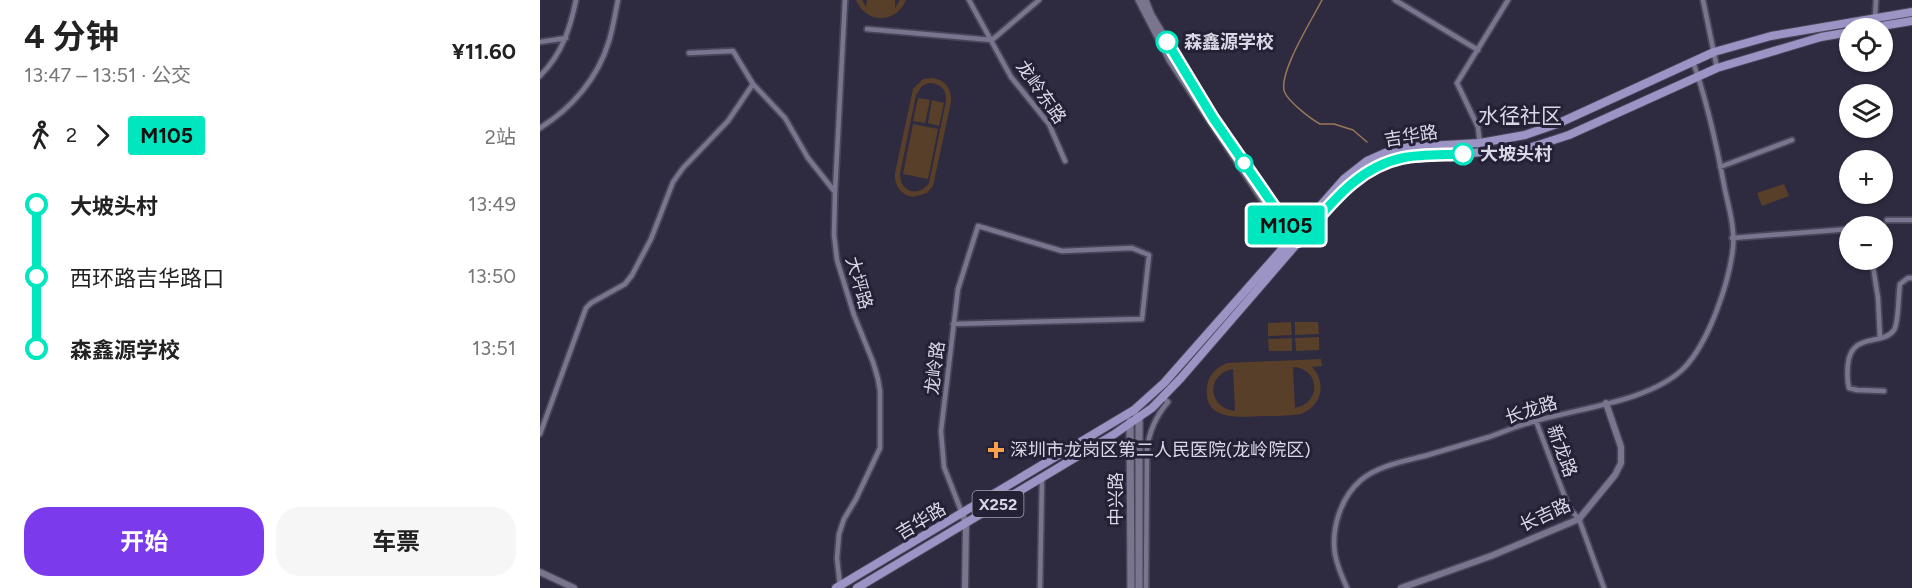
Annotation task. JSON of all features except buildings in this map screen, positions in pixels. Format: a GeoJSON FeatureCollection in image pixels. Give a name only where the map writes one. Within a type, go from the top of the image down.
{"type":"FeatureCollection","features":[{"type":"Feature","properties":{"kind":"main road"},"geometry":{"type":"LineString","coordinates":[[1139,0],[1170,60],[1275,218],[1294,238]]}},
{"type":"Feature","properties":{"kind":"main road"},"geometry":{"type":"LineString","coordinates":[[1144,0],[1213,118],[1294,238]]}},
{"type":"Feature","properties":{"kind":"main road","name":"吉华路"},"geometry":{"type":"LineString","coordinates":[[1875,18],[1912,12]]}},
{"type":"Feature","properties":{"kind":"main road"},"geometry":{"type":"LineString","coordinates":[[1893,24],[1912,21]]}},
{"type":"Feature","properties":{"kind":"main road","name":"吉华路"},"geometry":{"type":"LineString","coordinates":[[857,588],[1139,419],[1163,396],[1344,179],[1367,161],[1385,153],[1409,147],[1480,143],[1525,135],[1557,124],[1714,52],[1771,36],[1839,24]]}},
{"type":"Feature","properties":{"kind":"main road","name":"吉华路"},"geometry":{"type":"LineString","coordinates":[[838,587],[1134,410],[1164,383],[1294,238],[1360,175],[1377,166],[1402,158],[1526,149],[1569,135],[1717,68],[1821,37],[1839,34]]}},
{"type":"Feature","properties":{"kind":"main road"},"geometry":{"type":"LineString","coordinates":[[1134,410],[1139,419]]}},
{"type":"Feature","properties":{"kind":"main road","name":"中兴路"},"geometry":{"type":"LineString","coordinates":[[1134,410],[1129,425],[1135,470],[1138,588]]}},
{"type":"Feature","properties":{"kind":"main road","name":"中兴路"},"geometry":{"type":"LineString","coordinates":[[1131,588],[1139,419]]}},
{"type":"Feature","properties":{"kind":"street"},"geometry":{"type":"LineString","coordinates":[[540,76],[557,55],[566,38],[576,0]]}},
{"type":"Feature","properties":{"kind":"street"},"geometry":{"type":"LineString","coordinates":[[540,128],[569,106],[584,89],[596,70],[610,39],[618,0]]}},
{"type":"Feature","properties":{"kind":"street","name":"大坪路"},"geometry":{"type":"LineString","coordinates":[[838,587],[839,534],[844,519],[876,460],[880,448],[881,428],[878,379],[854,315],[837,260],[834,235],[845,0]]}},
{"type":"Feature","properties":{"kind":"street","name":"龙岭东路"},"geometry":{"type":"LineString","coordinates":[[969,0],[1011,77],[1048,123],[1065,161]]}},
{"type":"Feature","properties":{"kind":"street"},"geometry":{"type":"LineString","coordinates":[[867,29],[992,40],[1039,0]]}},
{"type":"Feature","properties":{"kind":"street"},"geometry":{"type":"LineString","coordinates":[[1395,0],[1478,50]]}},
{"type":"Feature","properties":{"kind":"street"},"geometry":{"type":"LineString","coordinates":[[1481,153],[1478,127],[1457,83],[1508,0]]}},
{"type":"Feature","properties":{"kind":"street"},"geometry":{"type":"LineString","coordinates":[[1703,0],[1717,68]]}},
{"type":"Feature","properties":{"kind":"street"},"geometry":{"type":"LineString","coordinates":[[1875,18],[1876,0]]}},
{"type":"Feature","properties":{"kind":"street"},"geometry":{"type":"LineString","coordinates":[[540,42],[566,38]]}},
{"type":"Feature","properties":{"kind":"street"},"geometry":{"type":"LineString","coordinates":[[689,53],[733,51],[753,84],[785,118],[808,158],[835,192]]}},
{"type":"Feature","properties":{"kind":"street","name":"长龙路"},"geometry":{"type":"LineString","coordinates":[[1347,588],[1335,553],[1335,529],[1348,495],[1361,479],[1379,469],[1489,437],[1536,420],[1652,389],[1683,369],[1693,357],[1707,332],[1723,294],[1733,247],[1732,225],[1720,167],[1698,77],[1692,62]]}},
{"type":"Feature","properties":{"kind":"street"},"geometry":{"type":"LineString","coordinates":[[540,434],[586,308],[626,284],[632,276],[651,239],[673,182],[683,168],[728,121],[753,84]]}},
{"type":"Feature","properties":{"kind":"street"},"geometry":{"type":"LineString","coordinates":[[1720,167],[1792,140]]}},
{"type":"Feature","properties":{"kind":"street"},"geometry":{"type":"LineString","coordinates":[[1893,220],[1912,220]]}},
{"type":"Feature","properties":{"kind":"street","name":"龙岭路"},"geometry":{"type":"LineString","coordinates":[[953,324],[1142,319],[1149,255],[1132,248],[1062,250],[978,226],[958,289],[953,324],[941,431],[944,467],[962,513]]}},
{"type":"Feature","properties":{"kind":"street"},"geometry":{"type":"LineString","coordinates":[[1732,238],[1839,230]]}},
{"type":"Feature","properties":{"kind":"street"},"geometry":{"type":"LineString","coordinates":[[1874,270],[1880,337]]}},
{"type":"Feature","properties":{"kind":"street"},"geometry":{"type":"LineString","coordinates":[[1884,391],[1850,388],[1847,381],[1849,360],[1852,350],[1859,345],[1890,335],[1896,328],[1900,284],[1912,278]]}},
{"type":"Feature","properties":{"kind":"street"},"geometry":{"type":"LineString","coordinates":[[1146,588],[1147,450],[1154,422],[1168,402],[1163,396]]}},
{"type":"Feature","properties":{"kind":"street","name":"长吉路"},"geometry":{"type":"LineString","coordinates":[[1401,588],[1491,556],[1579,519],[1615,475],[1621,463],[1621,447],[1606,403]]}},
{"type":"Feature","properties":{"kind":"street","name":"新龙路"},"geometry":{"type":"LineString","coordinates":[[1536,420],[1569,508],[1579,519],[1604,588]]}},
{"type":"Feature","properties":{"kind":"street"},"geometry":{"type":"LineString","coordinates":[[1040,588],[1042,478]]}},
{"type":"Feature","properties":{"kind":"street"},"geometry":{"type":"LineString","coordinates":[[962,513],[966,523],[965,588]]}},
{"type":"Feature","properties":{"kind":"street"},"geometry":{"type":"LineString","coordinates":[[540,572],[574,588]]}},
{"type":"Feature","properties":{"kind":"shaded area"},"geometry":{"type":"Polygon","coordinates":[[[856,0],[862,0],[866,7],[867,0],[895,0],[895,8],[900,0],[906,0],[895,14],[881,18],[867,14],[856,0]]]}},
{"type":"Feature","properties":{"kind":"shaded area"},"geometry":{"type":"Polygon","coordinates":[[[933,78],[944,83],[949,89],[951,102],[933,186],[927,193],[913,197],[899,189],[895,173],[913,89],[923,79],[933,78]],[[933,83],[922,86],[916,95],[900,174],[903,185],[910,191],[925,188],[929,183],[946,101],[944,90],[933,83]]]}},
{"type":"Feature","properties":{"kind":"shaded area"},"geometry":{"type":"Polygon","coordinates":[[[918,98],[930,100],[925,123],[913,121],[918,98]]]}},
{"type":"Feature","properties":{"kind":"shaded area"},"geometry":{"type":"Polygon","coordinates":[[[932,100],[944,103],[939,126],[928,123],[932,100]]]}},
{"type":"Feature","properties":{"kind":"shaded area"},"geometry":{"type":"Polygon","coordinates":[[[913,124],[938,129],[928,179],[903,174],[913,124]]]}},
{"type":"Feature","properties":{"kind":"shaded area"},"geometry":{"type":"Polygon","coordinates":[[[1784,184],[1789,196],[1762,206],[1757,193],[1784,184]]]}},
{"type":"Feature","properties":{"kind":"shaded area"},"geometry":{"type":"Polygon","coordinates":[[[1291,322],[1292,335],[1268,336],[1268,323],[1291,322]]]}},
{"type":"Feature","properties":{"kind":"shaded area"},"geometry":{"type":"Polygon","coordinates":[[[1295,322],[1318,322],[1319,334],[1295,335],[1295,322]]]}},
{"type":"Feature","properties":{"kind":"shaded area"},"geometry":{"type":"Polygon","coordinates":[[[1319,337],[1319,350],[1296,351],[1295,338],[1319,337]]]}},
{"type":"Feature","properties":{"kind":"shaded area"},"geometry":{"type":"Polygon","coordinates":[[[1292,338],[1292,351],[1269,351],[1268,339],[1292,338]]]}},
{"type":"Feature","properties":{"kind":"shaded area"},"geometry":{"type":"Polygon","coordinates":[[[1321,359],[1322,366],[1312,367],[1320,380],[1318,400],[1314,406],[1301,414],[1244,417],[1217,412],[1207,398],[1207,387],[1214,372],[1227,363],[1321,359]],[[1293,367],[1295,408],[1310,400],[1314,386],[1313,379],[1308,373],[1293,367]],[[1233,369],[1218,377],[1213,390],[1219,403],[1234,411],[1235,410],[1233,369]]]}},
{"type":"Feature","properties":{"kind":"waterway"},"geometry":{"type":"LineString","coordinates":[[1322,0],[1290,61],[1284,85],[1285,93],[1306,115],[1320,124],[1334,124],[1353,130],[1367,142]]}},
{"type":"Feature","properties":{"kind":"bus line","name":"M105"},"geometry":{"type":"LineString","coordinates":[[1167,42],[1213,118],[1298,241],[1346,188],[1360,175],[1377,166],[1402,158],[1463,154]]}},
{"type":"Feature","properties":{"kind":"place","name":"森鑫源学校"},"geometry":{"type":"Point","coordinates":[1167,42]}},
{"type":"Feature","properties":{"kind":"place","name":"大坡头村"},"geometry":{"type":"Point","coordinates":[1463,154]}},
{"type":"Feature","properties":{"kind":"place","name":"深圳市龙岗区第二人民医院(龙岭院区)"},"geometry":{"type":"Point","coordinates":[996,450]}},
{"type":"Feature","properties":{"kind":"district","name":"水径社区"},"geometry":{"type":"Point","coordinates":[1520,116]}}]}
